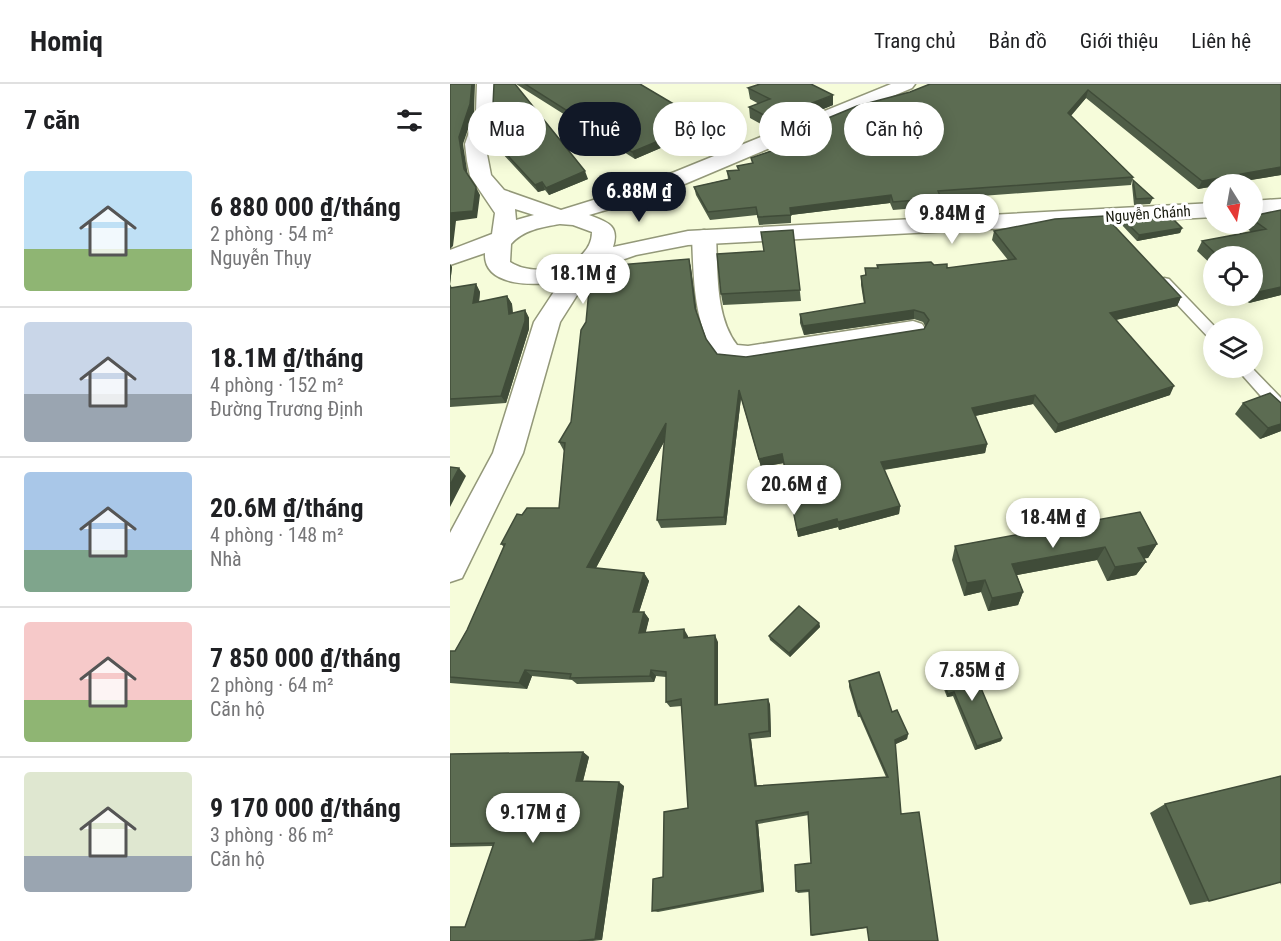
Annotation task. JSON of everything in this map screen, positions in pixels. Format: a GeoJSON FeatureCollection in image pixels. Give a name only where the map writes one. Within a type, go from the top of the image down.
{"type":"FeatureCollection","features":[{"type":"Feature","properties":{"kind":"street"},"geometry":{"type":"LineString","coordinates":[[486,84],[485,112],[475,144],[481,176],[506,213],[503,238],[497,249],[496,260],[502,268],[537,294],[547,322]]}},
{"type":"Feature","properties":{"kind":"street"},"geometry":{"type":"LineString","coordinates":[[450,258],[503,238],[529,224],[560,218],[653,189],[906,84]]}},
{"type":"Feature","properties":{"kind":"street"},"geometry":{"type":"LineString","coordinates":[[450,567],[508,453],[547,322],[585,264],[602,246],[603,228],[630,204],[653,189]]}},
{"type":"Feature","properties":{"kind":"street"},"geometry":{"type":"LineString","coordinates":[[496,195],[560,218],[576,218],[603,228],[696,237]]}},
{"type":"Feature","properties":{"kind":"street"},"geometry":{"type":"LineString","coordinates":[[1263,207],[1281,206]]}},
{"type":"Feature","properties":{"kind":"street","name":"Nguyễn Chánh"},"geometry":{"type":"LineString","coordinates":[[696,237],[1108,221],[1203,211]]}},
{"type":"Feature","properties":{"kind":"street"},"geometry":{"type":"LineString","coordinates":[[450,266],[476,265],[530,278],[549,277],[632,249],[696,237]]}},
{"type":"Feature","properties":{"kind":"street"},"geometry":{"type":"LineString","coordinates":[[696,237],[712,323],[723,347],[729,354],[748,355],[913,330]]}},
{"type":"Feature","properties":{"kind":"lane"},"geometry":{"type":"LineString","coordinates":[[1151,268],[1203,323]]}},
{"type":"Feature","properties":{"kind":"lane"},"geometry":{"type":"LineString","coordinates":[[1253,378],[1281,408]]}},
{"type":"Feature","properties":{"kind":"building"},"geometry":{"type":"Polygon","coordinates":[[[450,84],[472,84],[470,102],[468,102],[468,110],[459,137],[464,169],[476,187],[473,211],[451,213],[450,227],[450,84]]]}},
{"type":"Feature","properties":{"kind":"building"},"geometry":{"type":"Polygon","coordinates":[[[494,84],[515,84],[529,102],[493,102],[494,84]]]}},
{"type":"Feature","properties":{"kind":"building"},"geometry":{"type":"Polygon","coordinates":[[[525,84],[640,84],[670,102],[653,102],[653,143],[641,148],[641,102],[558,102],[558,105],[525,84]]]}},
{"type":"Feature","properties":{"kind":"building"},"geometry":{"type":"Polygon","coordinates":[[[760,84],[811,84],[833,95],[815,102],[762,102],[770,99],[748,88],[760,84]]]}},
{"type":"Feature","properties":{"kind":"building"},"geometry":{"type":"Polygon","coordinates":[[[930,84],[1281,84],[1281,167],[1242,174],[1203,174],[1202,181],[1088,90],[1068,113],[1133,177],[938,191],[941,198],[893,202],[891,195],[790,208],[791,215],[758,217],[756,207],[708,212],[694,187],[730,179],[727,171],[739,170],[737,166],[753,163],[751,158],[759,155],[832,156],[832,116],[844,111],[844,156],[944,156],[944,102],[872,102],[930,84]]]}},
{"type":"Feature","properties":{"kind":"building"},"geometry":{"type":"Polygon","coordinates":[[[759,103],[759,112],[749,107],[759,103]]]}},
{"type":"Feature","properties":{"kind":"building"},"geometry":{"type":"Polygon","coordinates":[[[546,123],[558,137],[558,156],[573,156],[585,171],[546,188],[542,182],[535,185],[508,156],[546,156],[546,123]]]}},
{"type":"Feature","properties":{"kind":"building"},"geometry":{"type":"Polygon","coordinates":[[[1133,180],[1153,198],[1136,199],[1133,180]]]}},
{"type":"Feature","properties":{"kind":"building"},"geometry":{"type":"Polygon","coordinates":[[[1281,210],[1281,287],[1263,291],[1263,246],[1207,246],[1202,241],[1239,234],[1263,234],[1263,230],[1266,229],[1263,227],[1263,214],[1281,210]]]}},
{"type":"Feature","properties":{"kind":"building"},"geometry":{"type":"Polygon","coordinates":[[[1105,216],[1181,297],[1110,313],[1174,386],[1058,424],[1035,395],[972,408],[987,444],[881,462],[900,506],[797,530],[782,454],[759,459],[739,390],[724,517],[657,520],[666,423],[587,567],[644,573],[633,612],[644,612],[639,633],[684,629],[684,638],[715,635],[715,705],[768,699],[769,731],[749,734],[755,786],[888,777],[858,712],[849,681],[879,672],[892,712],[897,710],[908,734],[895,740],[901,814],[919,812],[938,941],[869,941],[867,927],[811,935],[809,890],[796,891],[795,865],[811,863],[808,812],[756,821],[762,890],[652,911],[653,879],[663,877],[664,812],[688,808],[681,699],[666,702],[666,672],[651,670],[650,676],[570,678],[571,674],[525,670],[519,683],[450,677],[450,651],[455,651],[467,630],[505,544],[501,544],[517,514],[522,515],[527,508],[559,508],[565,443],[559,442],[571,422],[581,330],[586,322],[590,279],[607,266],[689,259],[695,308],[706,339],[717,354],[746,357],[924,329],[929,320],[924,313],[914,310],[803,326],[800,314],[865,303],[861,276],[866,275],[865,268],[878,268],[877,265],[931,262],[934,265],[947,264],[947,268],[1016,259],[994,231],[1055,219],[1105,216]]]}},
{"type":"Feature","properties":{"kind":"building"},"geometry":{"type":"Polygon","coordinates":[[[1170,216],[1182,228],[1139,235],[1123,219],[1170,216]]]}},
{"type":"Feature","properties":{"kind":"building"},"geometry":{"type":"Polygon","coordinates":[[[793,230],[800,290],[721,294],[717,254],[764,251],[761,232],[793,230]]]}},
{"type":"Feature","properties":{"kind":"building"},"geometry":{"type":"Polygon","coordinates":[[[476,284],[473,303],[507,296],[509,314],[525,310],[525,321],[501,396],[450,399],[450,288],[476,284]]]}},
{"type":"Feature","properties":{"kind":"building"},"geometry":{"type":"Polygon","coordinates":[[[1270,393],[1281,403],[1281,424],[1268,428],[1243,403],[1270,393]]]}},
{"type":"Feature","properties":{"kind":"building"},"geometry":{"type":"Polygon","coordinates":[[[450,467],[459,468],[450,485],[450,467]]]}},
{"type":"Feature","properties":{"kind":"building"},"geometry":{"type":"Polygon","coordinates":[[[1140,512],[1157,544],[1138,548],[1146,562],[1115,567],[1105,547],[1012,564],[1023,592],[992,598],[985,580],[967,583],[955,546],[1140,512]]]}},
{"type":"Feature","properties":{"kind":"building"},"geometry":{"type":"Polygon","coordinates":[[[799,606],[819,623],[789,653],[769,636],[799,606]]]}},
{"type":"Feature","properties":{"kind":"building"},"geometry":{"type":"Polygon","coordinates":[[[970,662],[1002,738],[977,746],[954,692],[948,694],[939,671],[970,662]]]}},
{"type":"Feature","properties":{"kind":"building"},"geometry":{"type":"Polygon","coordinates":[[[583,752],[576,781],[619,782],[595,939],[450,941],[450,927],[465,927],[494,843],[450,844],[450,754],[583,752]]]}},
{"type":"Feature","properties":{"kind":"building"},"geometry":{"type":"Polygon","coordinates":[[[1281,776],[1281,882],[1209,901],[1165,804],[1281,776]]]}}]}
